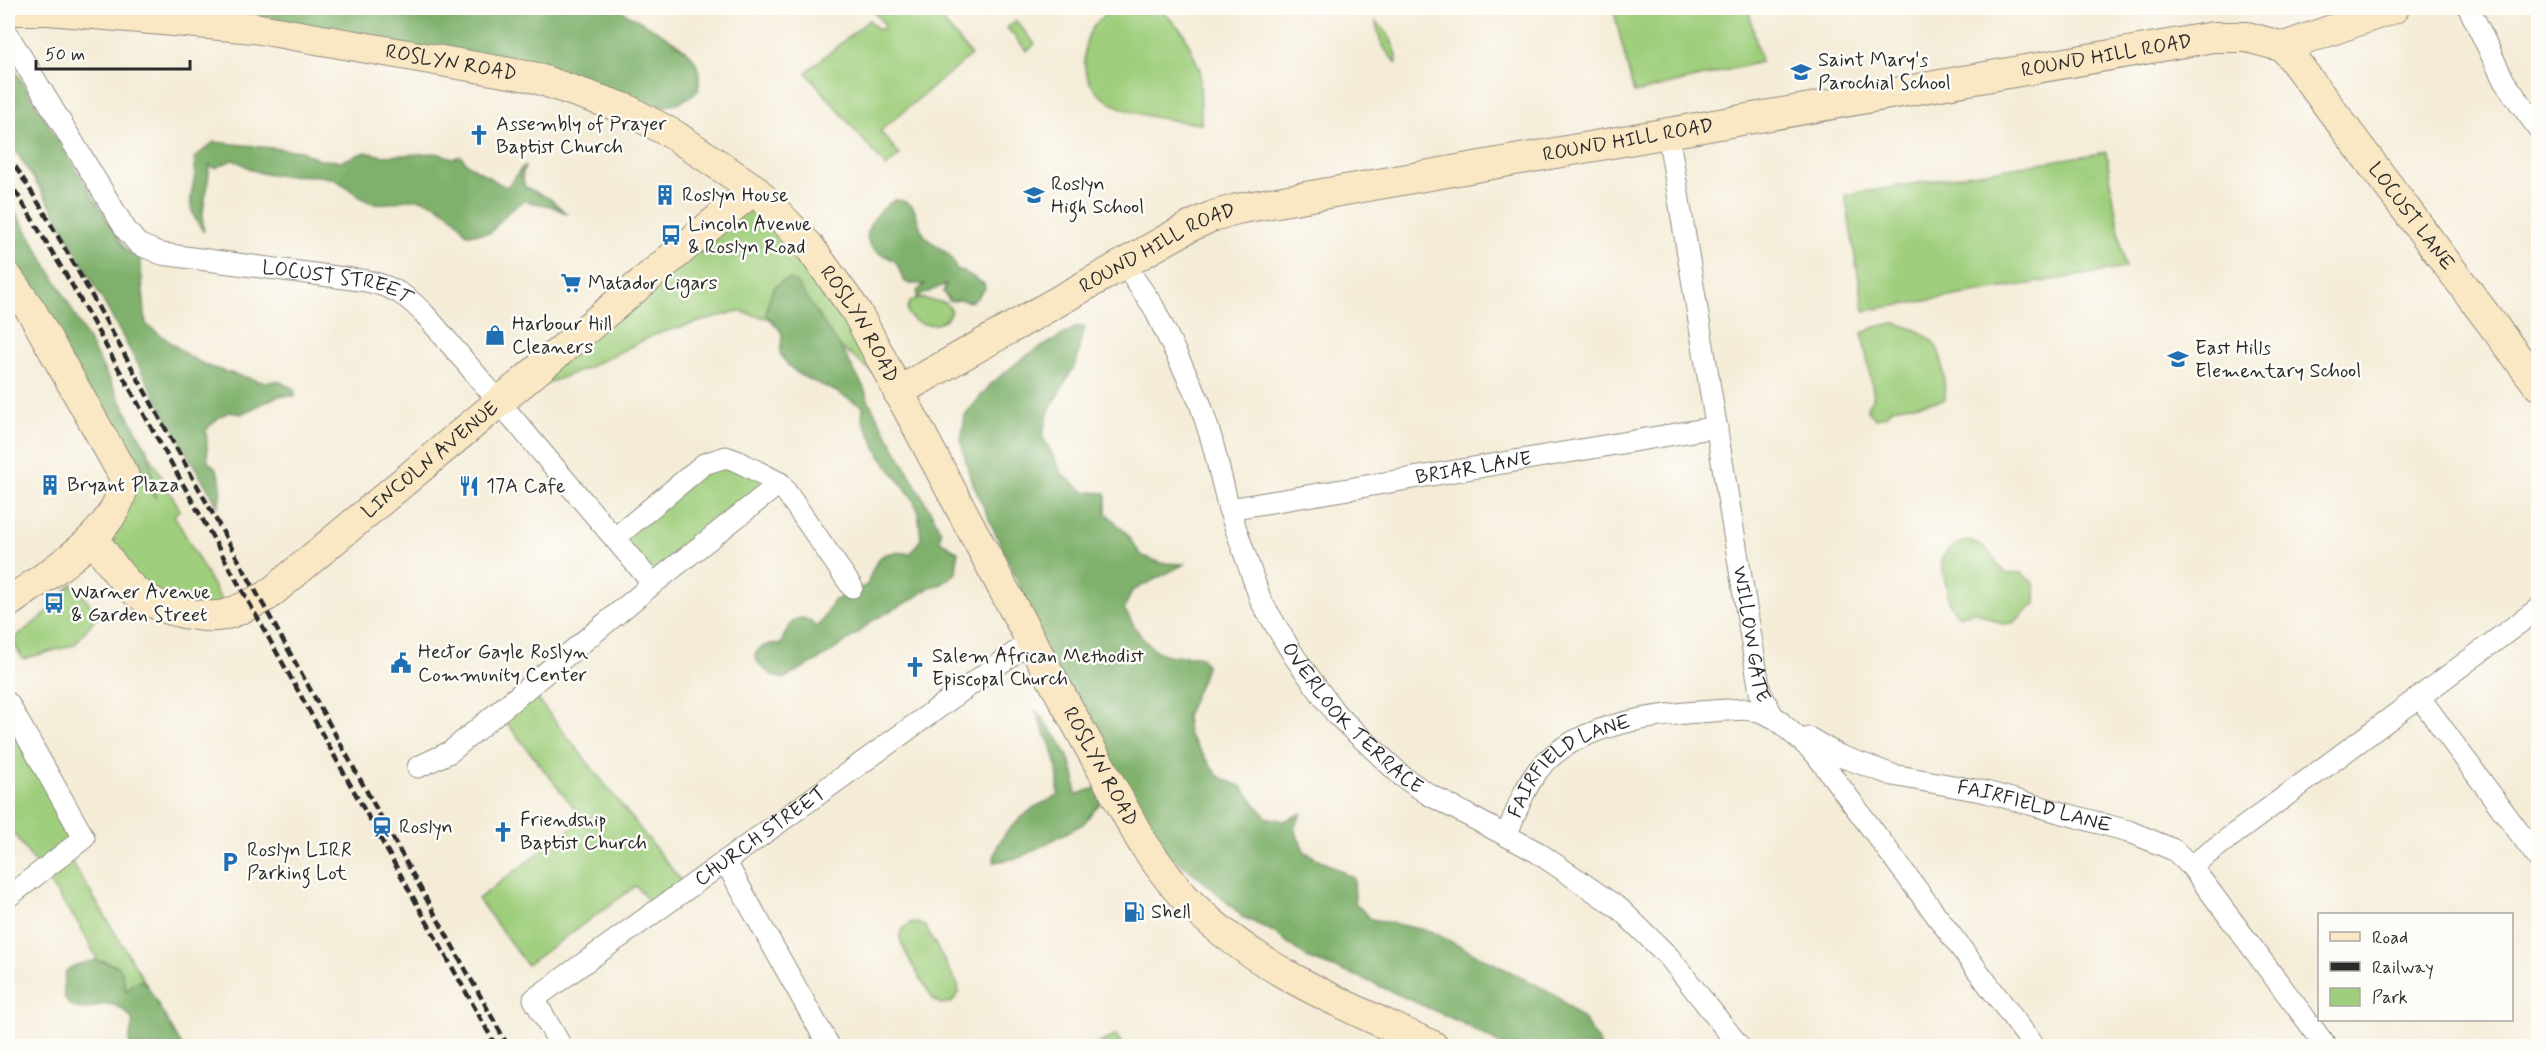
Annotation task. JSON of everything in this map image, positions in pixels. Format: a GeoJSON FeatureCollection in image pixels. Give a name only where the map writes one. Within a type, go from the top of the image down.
{"type":"FeatureCollection","features":[{"type":"Feature","properties":{"kind":"street"},"geometry":{"type":"LineString","coordinates":[[2284,47],[2394,8]]}},
{"type":"Feature","properties":{"kind":"street"},"geometry":{"type":"LineString","coordinates":[[2469,8],[2504,81],[2538,128]]}},
{"type":"Feature","properties":{"kind":"street","name":"ROSLYN ROAD"},"geometry":{"type":"LineString","coordinates":[[8,10],[194,14],[255,18],[533,77],[606,101],[654,124],[754,189],[808,245],[856,311],[1031,641],[1141,840],[1192,905],[1228,937],[1288,978],[1433,1047]]}},
{"type":"Feature","properties":{"kind":"street","name":"LOCUST STREET"},"geometry":{"type":"LineString","coordinates":[[8,35],[126,230],[138,244],[162,254],[367,281],[406,296],[429,319],[653,584]]}},
{"type":"Feature","properties":{"kind":"street","name":"ROUND HILL ROAD"},"geometry":{"type":"LineString","coordinates":[[898,392],[1186,228],[1213,216],[1237,209],[2213,37],[2247,37],[2284,47]]}},
{"type":"Feature","properties":{"kind":"street","name":"LOCUST LANE"},"geometry":{"type":"LineString","coordinates":[[2284,47],[2538,385]]}},
{"type":"Feature","properties":{"kind":"street","name":"WILLOW GATE"},"geometry":{"type":"LineString","coordinates":[[1668,133],[1758,683],[1764,701],[1773,716],[1815,753],[2034,1047]]}},
{"type":"Feature","properties":{"kind":"street","name":"LINCOLN AVENUE"},"geometry":{"type":"LineString","coordinates":[[93,538],[131,588],[150,603],[190,614],[216,616],[232,612],[271,594],[754,189]]}},
{"type":"Feature","properties":{"kind":"street","name":"OVERLOOK TERRACE"},"geometry":{"type":"LineString","coordinates":[[1124,264],[1153,306],[1200,403],[1229,509],[1262,601],[1294,657],[1336,714],[1403,777],[1428,794],[1537,852],[1620,909],[1669,957],[1739,1047]]}},
{"type":"Feature","properties":{"kind":"street"},"geometry":{"type":"LineString","coordinates":[[8,278],[32,312],[124,476],[122,498],[93,538],[8,603]]}},
{"type":"Feature","properties":{"kind":"street","name":"BRIAR LANE"},"geometry":{"type":"LineString","coordinates":[[1229,509],[1717,427]]}},
{"type":"Feature","properties":{"kind":"street"},"geometry":{"type":"LineString","coordinates":[[615,538],[704,464],[715,459],[726,458],[737,461],[780,483],[852,587]]}},
{"type":"Feature","properties":{"kind":"street"},"geometry":{"type":"LineString","coordinates":[[418,767],[450,752],[653,584],[780,483]]}},
{"type":"Feature","properties":{"kind":"street"},"geometry":{"type":"LineString","coordinates":[[2191,866],[2538,609]]}},
{"type":"Feature","properties":{"kind":"street","name":"CHURCH STREET"},"geometry":{"type":"LineString","coordinates":[[561,1047],[534,999],[1031,641]]}},
{"type":"Feature","properties":{"kind":"street"},"geometry":{"type":"LineString","coordinates":[[2420,698],[2538,858]]}},
{"type":"Feature","properties":{"kind":"street"},"geometry":{"type":"LineString","coordinates":[[8,703],[84,838],[8,897]]}},
{"type":"Feature","properties":{"kind":"street","name":"FAIRFIELD LANE"},"geometry":{"type":"LineString","coordinates":[[1507,834],[1526,789],[1539,769],[1556,754],[1597,731],[1626,722],[1717,711],[1745,709],[1773,716],[1840,756],[1893,775],[1986,792],[2128,831],[2174,850],[2191,866],[2326,1047]]}},
{"type":"Feature","properties":{"kind":"street"},"geometry":{"type":"LineString","coordinates":[[725,861],[829,1047]]}},
{"type":"Feature","properties":{"kind":"green space"},"geometry":{"type":"Polygon","coordinates":[[[257,8],[616,8],[668,38],[693,58],[699,74],[698,91],[679,103],[669,106],[617,104],[254,28],[257,8]]]}},
{"type":"Feature","properties":{"kind":"green space"},"geometry":{"type":"Polygon","coordinates":[[[871,8],[932,8],[971,55],[880,131],[900,155],[886,167],[806,72],[869,20],[877,29],[883,29],[884,24],[871,8]]]}},
{"type":"Feature","properties":{"kind":"green space"},"geometry":{"type":"Polygon","coordinates":[[[1119,8],[1153,8],[1163,12],[1184,33],[1200,70],[1201,124],[1140,114],[1121,108],[1104,98],[1091,85],[1085,67],[1088,37],[1098,21],[1119,8]]]}},
{"type":"Feature","properties":{"kind":"green space"},"geometry":{"type":"Polygon","coordinates":[[[1613,8],[1748,8],[1761,62],[1634,93],[1613,8]]]}},
{"type":"Feature","properties":{"kind":"green space"},"geometry":{"type":"Polygon","coordinates":[[[1016,21],[1035,44],[1027,51],[1007,28],[1016,21]]]}},
{"type":"Feature","properties":{"kind":"green space"},"geometry":{"type":"Polygon","coordinates":[[[1376,22],[1391,40],[1397,63],[1382,45],[1376,22]]]}},
{"type":"Feature","properties":{"kind":"green space"},"geometry":{"type":"Polygon","coordinates":[[[8,59],[126,250],[140,258],[146,324],[190,357],[209,367],[263,382],[278,381],[294,389],[295,396],[278,396],[241,414],[229,412],[219,417],[206,430],[208,462],[217,471],[220,482],[218,506],[50,204],[8,139],[8,59]]]}},
{"type":"Feature","properties":{"kind":"green space"},"geometry":{"type":"Polygon","coordinates":[[[214,142],[301,151],[320,160],[342,161],[365,152],[384,156],[436,153],[453,158],[461,156],[467,164],[505,187],[525,166],[522,176],[525,187],[550,199],[568,214],[551,206],[524,201],[509,211],[490,233],[467,234],[449,214],[428,201],[411,199],[386,203],[370,202],[331,178],[271,175],[232,160],[215,168],[209,165],[203,215],[204,232],[192,211],[194,158],[214,142]]]}},
{"type":"Feature","properties":{"kind":"green space"},"geometry":{"type":"Polygon","coordinates":[[[2106,152],[2125,268],[1864,311],[1845,195],[2106,152]]]}},
{"type":"Feature","properties":{"kind":"green space"},"geometry":{"type":"Polygon","coordinates":[[[754,189],[898,392],[821,332],[738,311],[656,334],[587,368],[499,402],[754,189]]]}},
{"type":"Feature","properties":{"kind":"green space"},"geometry":{"type":"Polygon","coordinates":[[[8,199],[63,293],[149,454],[156,497],[121,468],[8,278],[8,199]]]}},
{"type":"Feature","properties":{"kind":"green space"},"geometry":{"type":"Polygon","coordinates":[[[894,200],[903,201],[913,208],[925,236],[947,253],[956,270],[963,271],[984,284],[985,288],[977,298],[970,302],[950,301],[943,292],[946,284],[917,297],[917,291],[925,284],[910,284],[904,281],[896,262],[871,247],[868,240],[870,225],[875,217],[894,200]]]}},
{"type":"Feature","properties":{"kind":"green space"},"geometry":{"type":"Polygon","coordinates":[[[790,279],[797,284],[844,353],[936,521],[941,532],[940,541],[958,552],[956,573],[942,584],[930,587],[915,598],[873,620],[825,656],[783,679],[774,676],[758,663],[755,654],[757,651],[766,645],[781,644],[790,625],[799,618],[810,621],[816,627],[823,620],[833,601],[867,585],[880,558],[891,553],[910,554],[921,539],[918,510],[911,496],[881,457],[862,418],[863,406],[801,375],[789,366],[780,353],[781,331],[766,314],[774,288],[790,279]]]}},
{"type":"Feature","properties":{"kind":"green space"},"geometry":{"type":"Polygon","coordinates":[[[919,298],[946,303],[951,310],[947,318],[931,325],[914,320],[909,315],[908,309],[911,301],[919,298]]]}},
{"type":"Feature","properties":{"kind":"green space"},"geometry":{"type":"Polygon","coordinates":[[[1894,323],[1923,333],[1938,349],[1943,371],[1945,400],[1891,408],[1887,415],[1875,418],[1867,407],[1874,396],[1862,333],[1894,323]]]}},
{"type":"Feature","properties":{"kind":"green space"},"geometry":{"type":"Polygon","coordinates":[[[1077,327],[1085,327],[1077,361],[1049,411],[1042,435],[1063,475],[1085,492],[1106,493],[1106,513],[1126,533],[1141,555],[1161,563],[1185,564],[1132,591],[1124,609],[1143,639],[1156,650],[1173,656],[1201,657],[1206,665],[1186,716],[1188,734],[1219,777],[1242,787],[1266,817],[1284,821],[1302,813],[1294,829],[1305,852],[1354,878],[1355,903],[1371,919],[1430,931],[1554,994],[1584,1020],[1601,1046],[1504,1046],[1462,1023],[1359,977],[1309,959],[1272,931],[1243,917],[1213,889],[1166,852],[1106,796],[1083,824],[1019,858],[994,862],[998,846],[1013,825],[1032,809],[1058,795],[1055,758],[1035,709],[1070,760],[1074,771],[1075,795],[1101,786],[1026,601],[970,477],[961,441],[965,415],[992,383],[1024,357],[1077,327]]]}},
{"type":"Feature","properties":{"kind":"green space"},"geometry":{"type":"Polygon","coordinates":[[[149,454],[180,510],[174,515],[229,614],[131,588],[105,524],[121,468],[156,496],[149,454]]]}},
{"type":"Feature","properties":{"kind":"green space"},"geometry":{"type":"Polygon","coordinates":[[[715,459],[780,483],[653,584],[615,538],[715,459]]]}},
{"type":"Feature","properties":{"kind":"green space"},"geometry":{"type":"Polygon","coordinates":[[[1968,541],[1983,547],[2007,574],[2022,573],[2034,584],[2036,603],[2013,623],[2002,624],[1975,611],[1959,616],[1950,605],[1941,560],[1952,547],[1968,541]]]}},
{"type":"Feature","properties":{"kind":"green space"},"geometry":{"type":"Polygon","coordinates":[[[72,584],[98,615],[74,645],[23,659],[12,640],[47,613],[61,594],[72,584]]]}},
{"type":"Feature","properties":{"kind":"green space"},"geometry":{"type":"Polygon","coordinates":[[[528,687],[687,888],[656,910],[636,886],[527,965],[478,899],[583,819],[498,712],[528,687]]]}},
{"type":"Feature","properties":{"kind":"green space"},"geometry":{"type":"Polygon","coordinates":[[[8,704],[84,837],[66,852],[146,984],[141,981],[125,991],[122,972],[105,961],[98,961],[80,926],[8,825],[8,704]]]}},
{"type":"Feature","properties":{"kind":"green space"},"geometry":{"type":"Polygon","coordinates":[[[913,922],[925,926],[958,985],[959,993],[951,1003],[941,1004],[933,999],[904,948],[900,935],[905,927],[913,922]]]}},
{"type":"Feature","properties":{"kind":"green space"},"geometry":{"type":"Polygon","coordinates":[[[96,960],[118,966],[122,972],[126,991],[132,984],[141,980],[146,984],[182,1046],[131,1046],[129,1042],[133,1021],[123,1010],[110,1004],[87,1009],[78,1008],[67,1002],[64,992],[66,971],[76,965],[96,960]]]}},
{"type":"Feature","properties":{"kind":"green space"},"geometry":{"type":"Polygon","coordinates":[[[1116,1035],[1123,1046],[1094,1046],[1116,1035]]]}},
{"type":"Feature","properties":{"kind":"railway"},"geometry":{"type":"LineString","coordinates":[[8,155],[82,278],[508,1046]]}},
{"type":"Feature","properties":{"kind":"railway"},"geometry":{"type":"LineString","coordinates":[[8,179],[72,285],[496,1046]]}},
{"type":"Feature","properties":{"kind":"place","name":"Saint Mary's Parochial School"},"geometry":{"type":"Point","coordinates":[1801,72]}},
{"type":"Feature","properties":{"kind":"place","name":"Assembly of Prayer Baptist Church"},"geometry":{"type":"Point","coordinates":[479,135]}},
{"type":"Feature","properties":{"kind":"place","name":"Roslyn House"},"geometry":{"type":"Point","coordinates":[665,195]}},
{"type":"Feature","properties":{"kind":"place","name":"Roslyn High School"},"geometry":{"type":"Point","coordinates":[1034,195]}},
{"type":"Feature","properties":{"kind":"place","name":"Lincoln Avenue & Roslyn Road"},"geometry":{"type":"Point","coordinates":[671,235]}},
{"type":"Feature","properties":{"kind":"place","name":"Matador Cigars"},"geometry":{"type":"Point","coordinates":[571,283]}},
{"type":"Feature","properties":{"kind":"place","name":"Harbour Hill Cleaners"},"geometry":{"type":"Point","coordinates":[495,335]}},
{"type":"Feature","properties":{"kind":"place","name":"East Hills Elementary School"},"geometry":{"type":"Point","coordinates":[2178,359]}},
{"type":"Feature","properties":{"kind":"place","name":"Bryant Plaza"},"geometry":{"type":"Point","coordinates":[50,485]}},
{"type":"Feature","properties":{"kind":"place","name":"17A Cafe"},"geometry":{"type":"Point","coordinates":[469,486]}},
{"type":"Feature","properties":{"kind":"place","name":"Warner Avenue & Garden Street"},"geometry":{"type":"Point","coordinates":[54,603]}},
{"type":"Feature","properties":{"kind":"place","name":"Hector Gayle Roslyn Community Center"},"geometry":{"type":"Point","coordinates":[401,663]}},
{"type":"Feature","properties":{"kind":"place","name":"Salem African Methodist Episcopal Church"},"geometry":{"type":"Point","coordinates":[915,667]}},
{"type":"Feature","properties":{"kind":"place","name":"Roslyn"},"geometry":{"type":"Point","coordinates":[382,827]}},
{"type":"Feature","properties":{"kind":"place","name":"Friendship Baptist Church"},"geometry":{"type":"Point","coordinates":[503,832]}},
{"type":"Feature","properties":{"kind":"place","name":"Roslyn LIRR Parking Lot"},"geometry":{"type":"Point","coordinates":[230,862]}},
{"type":"Feature","properties":{"kind":"place","name":"Shell"},"geometry":{"type":"Point","coordinates":[1134,912]}}]}
